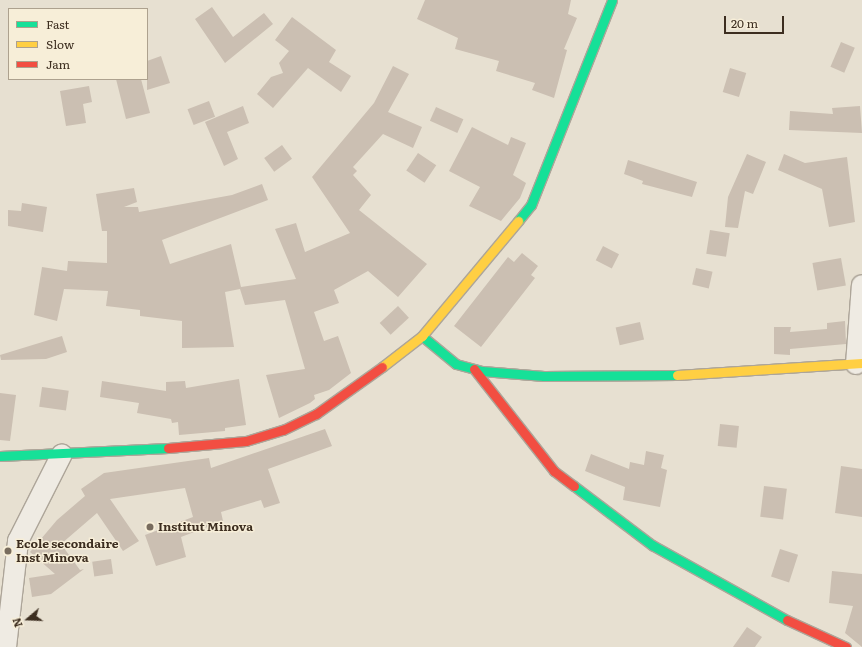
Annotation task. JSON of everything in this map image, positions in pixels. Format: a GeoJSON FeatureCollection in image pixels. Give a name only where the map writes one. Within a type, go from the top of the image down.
{"type":"FeatureCollection","features":[{"type":"Feature","properties":{"kind":"street"},"geometry":{"type":"LineString","coordinates":[[0,456],[191,448],[246,441],[283,430],[316,414],[422,336],[443,306],[531,205],[612,0]]}},
{"type":"Feature","properties":{"kind":"street"},"geometry":{"type":"LineString","coordinates":[[422,336],[456,364],[474,369],[544,376],[664,376],[859,364],[862,285]]}},
{"type":"Feature","properties":{"kind":"street"},"geometry":{"type":"LineString","coordinates":[[474,369],[554,471],[652,545],[810,633],[846,647]]}},
{"type":"Feature","properties":{"kind":"street"},"geometry":{"type":"LineString","coordinates":[[6,647],[18,541],[62,454]]}},
{"type":"Feature","properties":{"kind":"building"},"geometry":{"type":"Polygon","coordinates":[[[425,0],[571,0],[568,14],[577,18],[564,49],[567,50],[554,98],[532,90],[535,83],[496,71],[499,61],[455,49],[458,38],[417,19],[425,0]]]}},
{"type":"Feature","properties":{"kind":"building"},"geometry":{"type":"Polygon","coordinates":[[[212,7],[233,37],[264,13],[273,24],[225,63],[195,19],[212,7]]]}},
{"type":"Feature","properties":{"kind":"building"},"geometry":{"type":"Polygon","coordinates":[[[292,17],[336,50],[329,62],[351,76],[341,92],[308,68],[273,108],[257,94],[271,77],[283,73],[279,63],[289,51],[275,40],[292,17]]]}},
{"type":"Feature","properties":{"kind":"building"},"geometry":{"type":"Polygon","coordinates":[[[841,42],[855,48],[844,73],[830,67],[841,42]]]}},
{"type":"Feature","properties":{"kind":"building"},"geometry":{"type":"Polygon","coordinates":[[[161,56],[170,83],[147,90],[148,61],[161,56]]]}},
{"type":"Feature","properties":{"kind":"building"},"geometry":{"type":"Polygon","coordinates":[[[393,66],[409,74],[388,112],[422,127],[413,148],[383,134],[353,167],[357,171],[353,175],[371,195],[359,210],[427,264],[398,297],[368,271],[334,290],[339,303],[314,312],[324,341],[338,336],[351,373],[329,390],[314,395],[315,399],[310,403],[279,418],[266,375],[305,369],[285,300],[245,305],[240,289],[225,292],[234,347],[182,348],[182,321],[140,316],[140,310],[106,306],[108,291],[64,289],[57,321],[34,315],[42,267],[67,271],[68,261],[107,263],[107,231],[102,231],[96,194],[134,188],[137,202],[124,207],[138,207],[139,212],[232,195],[262,184],[268,200],[162,240],[170,264],[231,244],[241,287],[296,279],[275,229],[296,223],[305,252],[350,233],[312,177],[374,103],[393,66]]]}},
{"type":"Feature","properties":{"kind":"building"},"geometry":{"type":"Polygon","coordinates":[[[730,68],[746,73],[739,97],[723,92],[730,68]]]}},
{"type":"Feature","properties":{"kind":"building"},"geometry":{"type":"Polygon","coordinates":[[[116,80],[141,80],[150,113],[126,119],[116,80]]]}},
{"type":"Feature","properties":{"kind":"building"},"geometry":{"type":"Polygon","coordinates":[[[89,86],[92,102],[83,104],[86,123],[66,126],[60,91],[89,86]]]}},
{"type":"Feature","properties":{"kind":"building"},"geometry":{"type":"Polygon","coordinates":[[[209,101],[215,117],[194,125],[188,109],[209,101]]]}},
{"type":"Feature","properties":{"kind":"building"},"geometry":{"type":"Polygon","coordinates":[[[243,106],[249,123],[227,132],[238,159],[224,166],[205,122],[243,106]]]}},
{"type":"Feature","properties":{"kind":"building"},"geometry":{"type":"Polygon","coordinates":[[[860,106],[862,133],[789,130],[790,111],[833,114],[832,108],[860,106]]]}},
{"type":"Feature","properties":{"kind":"building"},"geometry":{"type":"Polygon","coordinates":[[[436,107],[463,119],[457,133],[430,121],[436,107]]]}},
{"type":"Feature","properties":{"kind":"building"},"geometry":{"type":"Polygon","coordinates":[[[472,127],[508,145],[511,137],[526,143],[513,175],[526,183],[520,198],[501,221],[469,206],[480,187],[449,171],[472,127]]]}},
{"type":"Feature","properties":{"kind":"building"},"geometry":{"type":"Polygon","coordinates":[[[282,145],[292,159],[274,172],[264,158],[282,145]]]}},
{"type":"Feature","properties":{"kind":"building"},"geometry":{"type":"Polygon","coordinates":[[[418,153],[436,165],[424,183],[406,170],[418,153]]]}},
{"type":"Feature","properties":{"kind":"building"},"geometry":{"type":"Polygon","coordinates":[[[747,154],[766,162],[753,194],[745,191],[738,228],[725,227],[728,197],[747,154]]]}},
{"type":"Feature","properties":{"kind":"building"},"geometry":{"type":"Polygon","coordinates":[[[784,154],[805,163],[847,157],[855,222],[829,227],[822,189],[778,170],[784,154]]]}},
{"type":"Feature","properties":{"kind":"building"},"geometry":{"type":"Polygon","coordinates":[[[628,160],[697,182],[692,197],[642,184],[643,181],[624,174],[628,160]]]}},
{"type":"Feature","properties":{"kind":"building"},"geometry":{"type":"Polygon","coordinates":[[[22,203],[47,207],[43,232],[8,226],[8,210],[21,211],[22,203]]]}},
{"type":"Feature","properties":{"kind":"building"},"geometry":{"type":"Polygon","coordinates":[[[710,230],[730,233],[726,257],[706,254],[710,230]]]}},
{"type":"Feature","properties":{"kind":"building"},"geometry":{"type":"Polygon","coordinates":[[[603,246],[619,254],[612,268],[596,260],[603,246]]]}},
{"type":"Feature","properties":{"kind":"building"},"geometry":{"type":"Polygon","coordinates":[[[522,253],[538,266],[531,275],[535,278],[481,347],[454,326],[508,257],[514,262],[522,253]]]}},
{"type":"Feature","properties":{"kind":"building"},"geometry":{"type":"Polygon","coordinates":[[[841,258],[846,286],[817,291],[812,263],[841,258]]]}},
{"type":"Feature","properties":{"kind":"building"},"geometry":{"type":"Polygon","coordinates":[[[696,268],[713,272],[709,288],[692,285],[696,268]]]}},
{"type":"Feature","properties":{"kind":"building"},"geometry":{"type":"Polygon","coordinates":[[[398,306],[409,318],[391,335],[380,323],[398,306]]]}},
{"type":"Feature","properties":{"kind":"building"},"geometry":{"type":"Polygon","coordinates":[[[845,321],[846,344],[790,349],[790,355],[774,354],[774,327],[791,327],[790,332],[827,329],[827,323],[845,321]]]}},
{"type":"Feature","properties":{"kind":"building"},"geometry":{"type":"Polygon","coordinates":[[[640,322],[644,340],[620,345],[616,328],[640,322]]]}},
{"type":"Feature","properties":{"kind":"building"},"geometry":{"type":"Polygon","coordinates":[[[62,336],[67,352],[46,359],[1,360],[0,355],[62,336]]]}},
{"type":"Feature","properties":{"kind":"building"},"geometry":{"type":"Polygon","coordinates":[[[239,379],[246,425],[225,428],[225,431],[179,435],[178,422],[172,423],[171,419],[137,413],[139,403],[100,397],[102,381],[166,391],[166,382],[185,381],[186,388],[239,379]]]}},
{"type":"Feature","properties":{"kind":"building"},"geometry":{"type":"Polygon","coordinates":[[[42,387],[69,391],[66,411],[39,407],[42,387]]]}},
{"type":"Feature","properties":{"kind":"building"},"geometry":{"type":"Polygon","coordinates":[[[0,393],[16,395],[10,441],[0,440],[0,393]]]}},
{"type":"Feature","properties":{"kind":"building"},"geometry":{"type":"Polygon","coordinates":[[[720,424],[739,426],[737,448],[718,446],[720,424]]]}},
{"type":"Feature","properties":{"kind":"building"},"geometry":{"type":"Polygon","coordinates":[[[325,429],[332,446],[268,469],[280,503],[264,508],[261,500],[221,512],[223,521],[181,537],[186,557],[156,566],[145,535],[193,517],[185,488],[110,499],[139,541],[123,551],[97,513],[61,544],[80,570],[84,569],[51,594],[32,597],[29,578],[55,574],[30,552],[57,520],[85,496],[81,489],[104,473],[209,458],[211,468],[325,429]]]}},
{"type":"Feature","properties":{"kind":"building"},"geometry":{"type":"Polygon","coordinates":[[[646,451],[664,455],[661,468],[667,470],[660,507],[623,500],[625,487],[585,471],[591,454],[629,469],[630,462],[644,465],[646,451]]]}},
{"type":"Feature","properties":{"kind":"building"},"geometry":{"type":"Polygon","coordinates":[[[841,466],[862,469],[862,517],[835,513],[841,466]]]}},
{"type":"Feature","properties":{"kind":"building"},"geometry":{"type":"Polygon","coordinates":[[[764,486],[787,489],[783,520],[760,517],[764,486]]]}},
{"type":"Feature","properties":{"kind":"building"},"geometry":{"type":"Polygon","coordinates":[[[780,549],[798,555],[789,582],[771,577],[780,549]]]}},
{"type":"Feature","properties":{"kind":"building"},"geometry":{"type":"Polygon","coordinates":[[[111,559],[113,574],[94,576],[92,562],[111,559]]]}},
{"type":"Feature","properties":{"kind":"building"},"geometry":{"type":"Polygon","coordinates":[[[832,571],[862,574],[862,647],[845,633],[853,606],[829,603],[832,571]]]}},
{"type":"Feature","properties":{"kind":"building"},"geometry":{"type":"Polygon","coordinates":[[[747,627],[762,637],[755,647],[733,647],[747,627]]]}},
{"type":"Feature","properties":{"kind":"traffic: fast"},"geometry":{"type":"LineString","coordinates":[[518,221],[531,205],[612,0]]}},
{"type":"Feature","properties":{"kind":"traffic: fast"},"geometry":{"type":"LineString","coordinates":[[422,336],[456,364],[482,371],[544,376],[677,375]]}},
{"type":"Feature","properties":{"kind":"traffic: fast"},"geometry":{"type":"LineString","coordinates":[[0,456],[168,448]]}},
{"type":"Feature","properties":{"kind":"traffic: fast"},"geometry":{"type":"LineString","coordinates":[[574,486],[652,545],[787,620]]}},
{"type":"Feature","properties":{"kind":"traffic: slow"},"geometry":{"type":"LineString","coordinates":[[382,367],[422,336],[518,221]]}},
{"type":"Feature","properties":{"kind":"traffic: slow"},"geometry":{"type":"LineString","coordinates":[[677,375],[862,363]]}},
{"type":"Feature","properties":{"kind":"traffic: jam"},"geometry":{"type":"LineString","coordinates":[[168,448],[246,441],[283,430],[316,414],[382,367]]}},
{"type":"Feature","properties":{"kind":"traffic: jam"},"geometry":{"type":"LineString","coordinates":[[474,369],[554,471],[574,486]]}},
{"type":"Feature","properties":{"kind":"traffic: jam"},"geometry":{"type":"LineString","coordinates":[[787,620],[846,647]]}},
{"type":"Feature","properties":{"kind":"place","name":"Institut Minova"},"geometry":{"type":"Point","coordinates":[150,527]}},
{"type":"Feature","properties":{"kind":"place","name":"Ecole secondaire Inst Minova"},"geometry":{"type":"Point","coordinates":[8,551]}}]}
